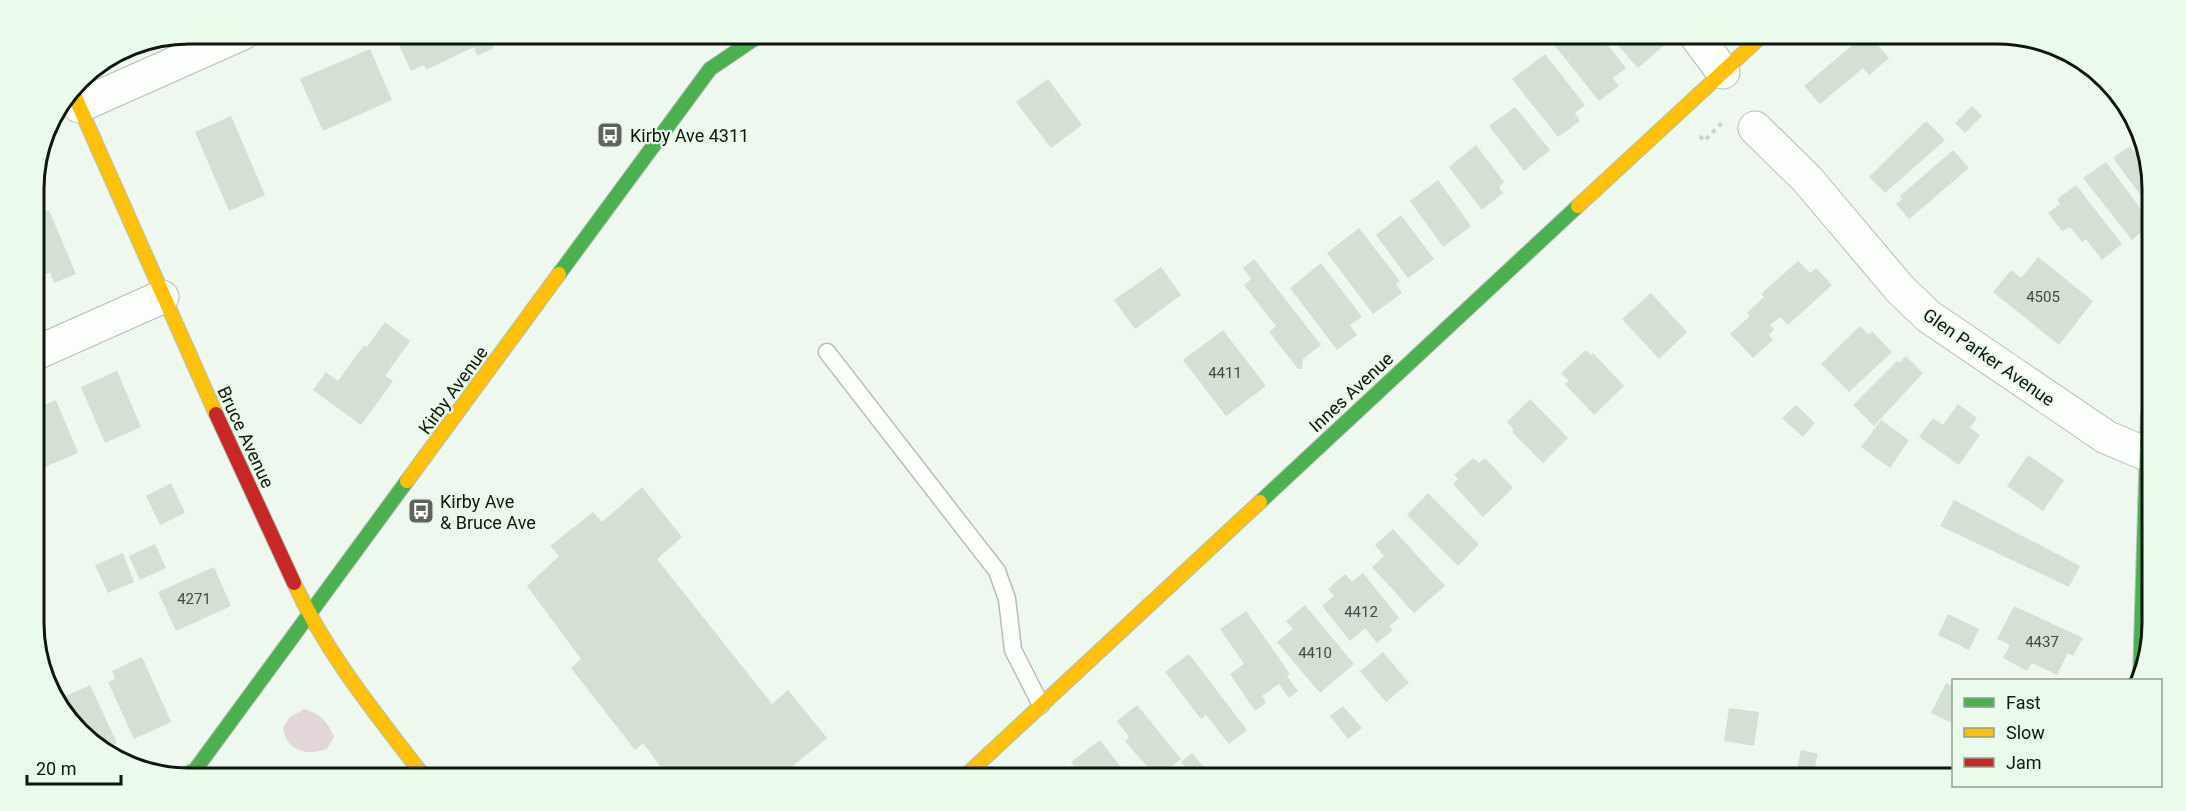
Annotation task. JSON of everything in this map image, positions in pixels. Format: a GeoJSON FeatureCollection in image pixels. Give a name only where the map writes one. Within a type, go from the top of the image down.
{"type":"FeatureCollection","features":[{"type":"Feature","properties":{"kind":"street"},"geometry":{"type":"LineString","coordinates":[[75,98],[215,44]]}},
{"type":"Feature","properties":{"kind":"street","name":"Kirby Avenue"},"geometry":{"type":"LineString","coordinates":[[196,768],[710,69],[747,44]]}},
{"type":"Feature","properties":{"kind":"street"},"geometry":{"type":"LineString","coordinates":[[1702,44],[1723,72]]}},
{"type":"Feature","properties":{"kind":"street","name":"Innes Avenue"},"geometry":{"type":"LineString","coordinates":[[974,768],[1753,44]]}},
{"type":"Feature","properties":{"kind":"street","name":"Bruce Avenue"},"geometry":{"type":"LineString","coordinates":[[75,98],[162,297],[309,616],[334,658],[417,768]]}},
{"type":"Feature","properties":{"kind":"street","name":"Glen Parker Avenue"},"geometry":{"type":"LineString","coordinates":[[1742,122],[1807,179],[1878,265],[1928,316],[2106,436],[2142,452]]}},
{"type":"Feature","properties":{"kind":"street"},"geometry":{"type":"LineString","coordinates":[[44,350],[162,297]]}},
{"type":"Feature","properties":{"kind":"lane"},"geometry":{"type":"LineString","coordinates":[[827,352],[997,571],[1007,599],[1013,650],[1041,705]]}},
{"type":"Feature","properties":{"kind":"path"},"geometry":{"type":"LineString","coordinates":[[1699,135],[1704,141],[1742,122]]}},
{"type":"Feature","properties":{"kind":"shaded area"},"geometry":{"type":"Polygon","coordinates":[[[304,709],[319,716],[329,727],[334,737],[327,749],[305,752],[293,747],[285,736],[283,728],[290,717],[304,709]]]}},
{"type":"Feature","properties":{"kind":"building"},"geometry":{"type":"Polygon","coordinates":[[[492,44],[494,48],[477,56],[474,47],[426,70],[424,65],[411,71],[399,45],[492,44]]]}},
{"type":"Feature","properties":{"kind":"building"},"geometry":{"type":"Polygon","coordinates":[[[1553,44],[1607,44],[1626,68],[1613,78],[1619,86],[1599,101],[1553,44]]]}},
{"type":"Feature","properties":{"kind":"building"},"geometry":{"type":"Polygon","coordinates":[[[1617,44],[1666,44],[1638,68],[1617,44]]]}},
{"type":"Feature","properties":{"kind":"building"},"geometry":{"type":"Polygon","coordinates":[[[1854,44],[1877,44],[1889,58],[1869,75],[1863,68],[1820,104],[1804,86],[1854,44]]]}},
{"type":"Feature","properties":{"kind":"building"},"geometry":{"type":"Polygon","coordinates":[[[370,49],[392,100],[323,131],[300,79],[370,49]]]}},
{"type":"Feature","properties":{"kind":"building"},"geometry":{"type":"Polygon","coordinates":[[[1545,54],[1585,105],[1575,113],[1580,121],[1558,137],[1512,79],[1545,54]]]}},
{"type":"Feature","properties":{"kind":"building"},"geometry":{"type":"Polygon","coordinates":[[[1048,79],[1082,125],[1051,148],[1016,102],[1048,79]]]}},
{"type":"Feature","properties":{"kind":"building"},"geometry":{"type":"Polygon","coordinates":[[[1972,106],[1982,116],[1965,133],[1955,123],[1972,106]]]}},
{"type":"Feature","properties":{"kind":"building"},"geometry":{"type":"Polygon","coordinates":[[[1515,107],[1550,150],[1524,171],[1489,126],[1515,107]]]}},
{"type":"Feature","properties":{"kind":"building"},"geometry":{"type":"Polygon","coordinates":[[[231,116],[265,195],[229,211],[195,132],[231,116]]]}},
{"type":"Feature","properties":{"kind":"building"},"geometry":{"type":"Polygon","coordinates":[[[1926,121],[1945,140],[1885,193],[1869,177],[1926,121]]]}},
{"type":"Feature","properties":{"kind":"building"},"geometry":{"type":"Polygon","coordinates":[[[1476,145],[1504,182],[1499,187],[1503,193],[1482,210],[1449,167],[1476,145]]]}},
{"type":"Feature","properties":{"kind":"building"},"geometry":{"type":"Polygon","coordinates":[[[2130,146],[2139,158],[2142,197],[2113,158],[2130,146]]]}},
{"type":"Feature","properties":{"kind":"building"},"geometry":{"type":"Polygon","coordinates":[[[1953,150],[1969,168],[1909,219],[1896,204],[1902,199],[1900,196],[1953,150]]]}},
{"type":"Feature","properties":{"kind":"building"},"geometry":{"type":"Polygon","coordinates":[[[2106,162],[2142,211],[2142,231],[2132,240],[2083,178],[2106,162]]]}},
{"type":"Feature","properties":{"kind":"building"},"geometry":{"type":"Polygon","coordinates":[[[1438,180],[1471,226],[1443,247],[1410,201],[1438,180]]]}},
{"type":"Feature","properties":{"kind":"building"},"geometry":{"type":"Polygon","coordinates":[[[2076,185],[2122,244],[2102,260],[2086,239],[2082,242],[2070,227],[2062,231],[2048,213],[2060,204],[2057,199],[2076,185]]]}},
{"type":"Feature","properties":{"kind":"building"},"geometry":{"type":"Polygon","coordinates":[[[49,210],[76,274],[54,283],[50,273],[44,274],[44,212],[49,210]]]}},
{"type":"Feature","properties":{"kind":"building"},"geometry":{"type":"Polygon","coordinates":[[[1401,215],[1434,259],[1408,278],[1376,235],[1401,215]]]}},
{"type":"Feature","properties":{"kind":"building"},"geometry":{"type":"Polygon","coordinates":[[[1359,228],[1400,281],[1396,284],[1402,293],[1373,314],[1327,253],[1359,228]]]}},
{"type":"Feature","properties":{"kind":"building"},"geometry":{"type":"Polygon","coordinates":[[[2038,257],[2093,301],[2059,345],[1993,292],[2011,270],[2021,278],[2038,257]]]}},
{"type":"Feature","properties":{"kind":"building"},"geometry":{"type":"Polygon","coordinates":[[[1254,259],[1321,345],[1303,359],[1302,369],[1298,369],[1269,332],[1276,326],[1244,285],[1251,279],[1243,268],[1254,259]]]}},
{"type":"Feature","properties":{"kind":"building"},"geometry":{"type":"Polygon","coordinates":[[[1798,261],[1810,273],[1816,268],[1832,285],[1788,325],[1780,317],[1770,325],[1774,330],[1769,335],[1773,340],[1753,358],[1730,334],[1750,316],[1747,313],[1764,297],[1761,294],[1798,261]]]}},
{"type":"Feature","properties":{"kind":"building"},"geometry":{"type":"Polygon","coordinates":[[[1321,263],[1362,317],[1350,325],[1357,335],[1337,350],[1290,288],[1321,263]]]}},
{"type":"Feature","properties":{"kind":"building"},"geometry":{"type":"Polygon","coordinates":[[[1161,267],[1181,295],[1135,329],[1114,300],[1161,267]]]}},
{"type":"Feature","properties":{"kind":"building"},"geometry":{"type":"Polygon","coordinates":[[[1651,293],[1687,332],[1659,359],[1622,319],[1651,293]]]}},
{"type":"Feature","properties":{"kind":"building"},"geometry":{"type":"Polygon","coordinates":[[[385,322],[410,341],[385,376],[393,381],[361,425],[313,390],[326,372],[338,381],[364,345],[367,347],[385,322]]]}},
{"type":"Feature","properties":{"kind":"building"},"geometry":{"type":"Polygon","coordinates":[[[1860,326],[1869,335],[1872,331],[1892,352],[1849,392],[1821,364],[1860,326]]]}},
{"type":"Feature","properties":{"kind":"building"},"geometry":{"type":"Polygon","coordinates":[[[1223,330],[1266,386],[1226,416],[1183,360],[1223,330]]]}},
{"type":"Feature","properties":{"kind":"building"},"geometry":{"type":"Polygon","coordinates":[[[1586,350],[1591,355],[1593,353],[1624,386],[1594,415],[1565,384],[1569,381],[1561,373],[1586,350]]]}},
{"type":"Feature","properties":{"kind":"building"},"geometry":{"type":"Polygon","coordinates":[[[1906,356],[1923,373],[1874,426],[1853,405],[1897,361],[1899,363],[1906,356]]]}},
{"type":"Feature","properties":{"kind":"building"},"geometry":{"type":"Polygon","coordinates":[[[117,371],[141,427],[105,443],[81,387],[117,371]]]}},
{"type":"Feature","properties":{"kind":"building"},"geometry":{"type":"Polygon","coordinates":[[[1530,399],[1568,438],[1543,463],[1512,432],[1514,430],[1507,422],[1530,399]]]}},
{"type":"Feature","properties":{"kind":"building"},"geometry":{"type":"Polygon","coordinates":[[[56,400],[78,453],[44,467],[44,405],[56,400]]]}},
{"type":"Feature","properties":{"kind":"building"},"geometry":{"type":"Polygon","coordinates":[[[1958,404],[1977,418],[1970,428],[1980,435],[1959,465],[1919,437],[1933,418],[1943,425],[1958,404]]]}},
{"type":"Feature","properties":{"kind":"building"},"geometry":{"type":"Polygon","coordinates":[[[1796,405],[1815,423],[1803,437],[1782,418],[1796,405]]]}},
{"type":"Feature","properties":{"kind":"building"},"geometry":{"type":"Polygon","coordinates":[[[1881,420],[1909,440],[1890,468],[1861,447],[1881,420]]]}},
{"type":"Feature","properties":{"kind":"building"},"geometry":{"type":"Polygon","coordinates":[[[2028,455],[2064,480],[2043,511],[2007,486],[2028,455]]]}},
{"type":"Feature","properties":{"kind":"building"},"geometry":{"type":"Polygon","coordinates":[[[1473,458],[1479,463],[1485,458],[1513,488],[1483,517],[1453,484],[1458,479],[1454,475],[1473,458]]]}},
{"type":"Feature","properties":{"kind":"building"},"geometry":{"type":"Polygon","coordinates":[[[171,483],[185,513],[160,525],[146,496],[171,483]]]}},
{"type":"Feature","properties":{"kind":"building"},"geometry":{"type":"Polygon","coordinates":[[[642,487],[682,537],[657,559],[772,704],[788,690],[827,738],[791,768],[661,768],[643,743],[635,750],[571,668],[581,659],[527,586],[559,556],[550,546],[593,512],[602,522],[642,487]]]}},
{"type":"Feature","properties":{"kind":"building"},"geometry":{"type":"Polygon","coordinates":[[[1428,493],[1479,544],[1458,566],[1407,515],[1428,493]]]}},
{"type":"Feature","properties":{"kind":"building"},"geometry":{"type":"Polygon","coordinates":[[[1954,500],[2080,566],[2069,587],[1940,526],[1954,500]]]}},
{"type":"Feature","properties":{"kind":"building"},"geometry":{"type":"Polygon","coordinates":[[[1393,529],[1445,586],[1414,613],[1372,567],[1384,556],[1375,545],[1393,529]]]}},
{"type":"Feature","properties":{"kind":"building"},"geometry":{"type":"Polygon","coordinates":[[[155,544],[166,568],[140,580],[129,556],[155,544]]]}},
{"type":"Feature","properties":{"kind":"building"},"geometry":{"type":"Polygon","coordinates":[[[123,553],[134,582],[108,593],[95,565],[123,553]]]}},
{"type":"Feature","properties":{"kind":"building"},"geometry":{"type":"Polygon","coordinates":[[[214,567],[231,606],[176,631],[158,592],[214,567]]]}},
{"type":"Feature","properties":{"kind":"building"},"geometry":{"type":"Polygon","coordinates":[[[1363,573],[1399,618],[1389,626],[1393,630],[1377,643],[1365,628],[1350,641],[1322,606],[1334,596],[1328,589],[1345,574],[1352,582],[1363,573]]]}},
{"type":"Feature","properties":{"kind":"building"},"geometry":{"type":"Polygon","coordinates":[[[1305,605],[1354,664],[1320,693],[1277,642],[1293,629],[1286,621],[1305,605]]]}},
{"type":"Feature","properties":{"kind":"building"},"geometry":{"type":"Polygon","coordinates":[[[2014,606],[2083,638],[2073,656],[2068,653],[2057,675],[2032,663],[2027,671],[2003,658],[2010,645],[1997,639],[2014,606]]]}},
{"type":"Feature","properties":{"kind":"building"},"geometry":{"type":"Polygon","coordinates":[[[1246,611],[1290,674],[1287,676],[1298,691],[1289,698],[1279,684],[1262,696],[1266,703],[1255,711],[1230,674],[1244,664],[1220,629],[1246,611]]]}},
{"type":"Feature","properties":{"kind":"building"},"geometry":{"type":"Polygon","coordinates":[[[1948,614],[1979,629],[1969,650],[1938,635],[1948,614]]]}},
{"type":"Feature","properties":{"kind":"building"},"geometry":{"type":"Polygon","coordinates":[[[1383,652],[1409,683],[1386,702],[1360,671],[1383,652]]]}},
{"type":"Feature","properties":{"kind":"building"},"geometry":{"type":"Polygon","coordinates":[[[1189,654],[1247,730],[1229,744],[1206,715],[1201,719],[1165,672],[1189,654]]]}},
{"type":"Feature","properties":{"kind":"building"},"geometry":{"type":"Polygon","coordinates":[[[142,657],[171,722],[134,739],[108,682],[115,679],[112,671],[142,657]]]}},
{"type":"Feature","properties":{"kind":"building"},"geometry":{"type":"Polygon","coordinates":[[[1946,683],[1952,686],[1952,723],[1931,713],[1946,683]]]}},
{"type":"Feature","properties":{"kind":"building"},"geometry":{"type":"Polygon","coordinates":[[[90,685],[117,743],[112,745],[93,732],[79,718],[64,697],[90,685]]]}},
{"type":"Feature","properties":{"kind":"building"},"geometry":{"type":"Polygon","coordinates":[[[1137,705],[1181,759],[1170,767],[1148,767],[1125,741],[1129,737],[1117,721],[1137,705]]]}},
{"type":"Feature","properties":{"kind":"building"},"geometry":{"type":"Polygon","coordinates":[[[1343,706],[1362,728],[1348,739],[1330,716],[1343,706]]]}},
{"type":"Feature","properties":{"kind":"building"},"geometry":{"type":"Polygon","coordinates":[[[1729,708],[1759,712],[1754,746],[1724,741],[1729,708]]]}},
{"type":"Feature","properties":{"kind":"building"},"geometry":{"type":"Polygon","coordinates":[[[1100,740],[1121,767],[1075,768],[1071,762],[1100,740]]]}},
{"type":"Feature","properties":{"kind":"building"},"geometry":{"type":"Polygon","coordinates":[[[1801,750],[1818,754],[1815,767],[1797,767],[1801,750]]]}},
{"type":"Feature","properties":{"kind":"building"},"geometry":{"type":"Polygon","coordinates":[[[1192,753],[1204,767],[1186,767],[1181,762],[1192,753]]]}},
{"type":"Feature","properties":{"kind":"traffic: fast"},"geometry":{"type":"LineString","coordinates":[[559,274],[710,69],[747,44]]}},
{"type":"Feature","properties":{"kind":"traffic: fast"},"geometry":{"type":"LineString","coordinates":[[1260,502],[1578,206]]}},
{"type":"Feature","properties":{"kind":"traffic: fast"},"geometry":{"type":"LineString","coordinates":[[196,768],[407,481]]}},
{"type":"Feature","properties":{"kind":"traffic: fast"},"geometry":{"type":"LineString","coordinates":[[2141,637],[2142,613]]}},
{"type":"Feature","properties":{"kind":"traffic: slow"},"geometry":{"type":"LineString","coordinates":[[1578,206],[1753,44]]}},
{"type":"Feature","properties":{"kind":"traffic: slow"},"geometry":{"type":"LineString","coordinates":[[75,97],[216,414]]}},
{"type":"Feature","properties":{"kind":"traffic: slow"},"geometry":{"type":"LineString","coordinates":[[407,481],[559,274]]}},
{"type":"Feature","properties":{"kind":"traffic: slow"},"geometry":{"type":"LineString","coordinates":[[974,768],[1260,502]]}},
{"type":"Feature","properties":{"kind":"traffic: slow"},"geometry":{"type":"LineString","coordinates":[[294,583],[337,660],[417,768]]}},
{"type":"Feature","properties":{"kind":"traffic: jam"},"geometry":{"type":"LineString","coordinates":[[216,414],[294,583]]}},
{"type":"Feature","properties":{"kind":"place","name":"Kirby Ave 4311"},"geometry":{"type":"Point","coordinates":[610,135]}},
{"type":"Feature","properties":{"kind":"place","name":"Kirby Ave & Bruce Ave"},"geometry":{"type":"Point","coordinates":[421,511]}}]}
